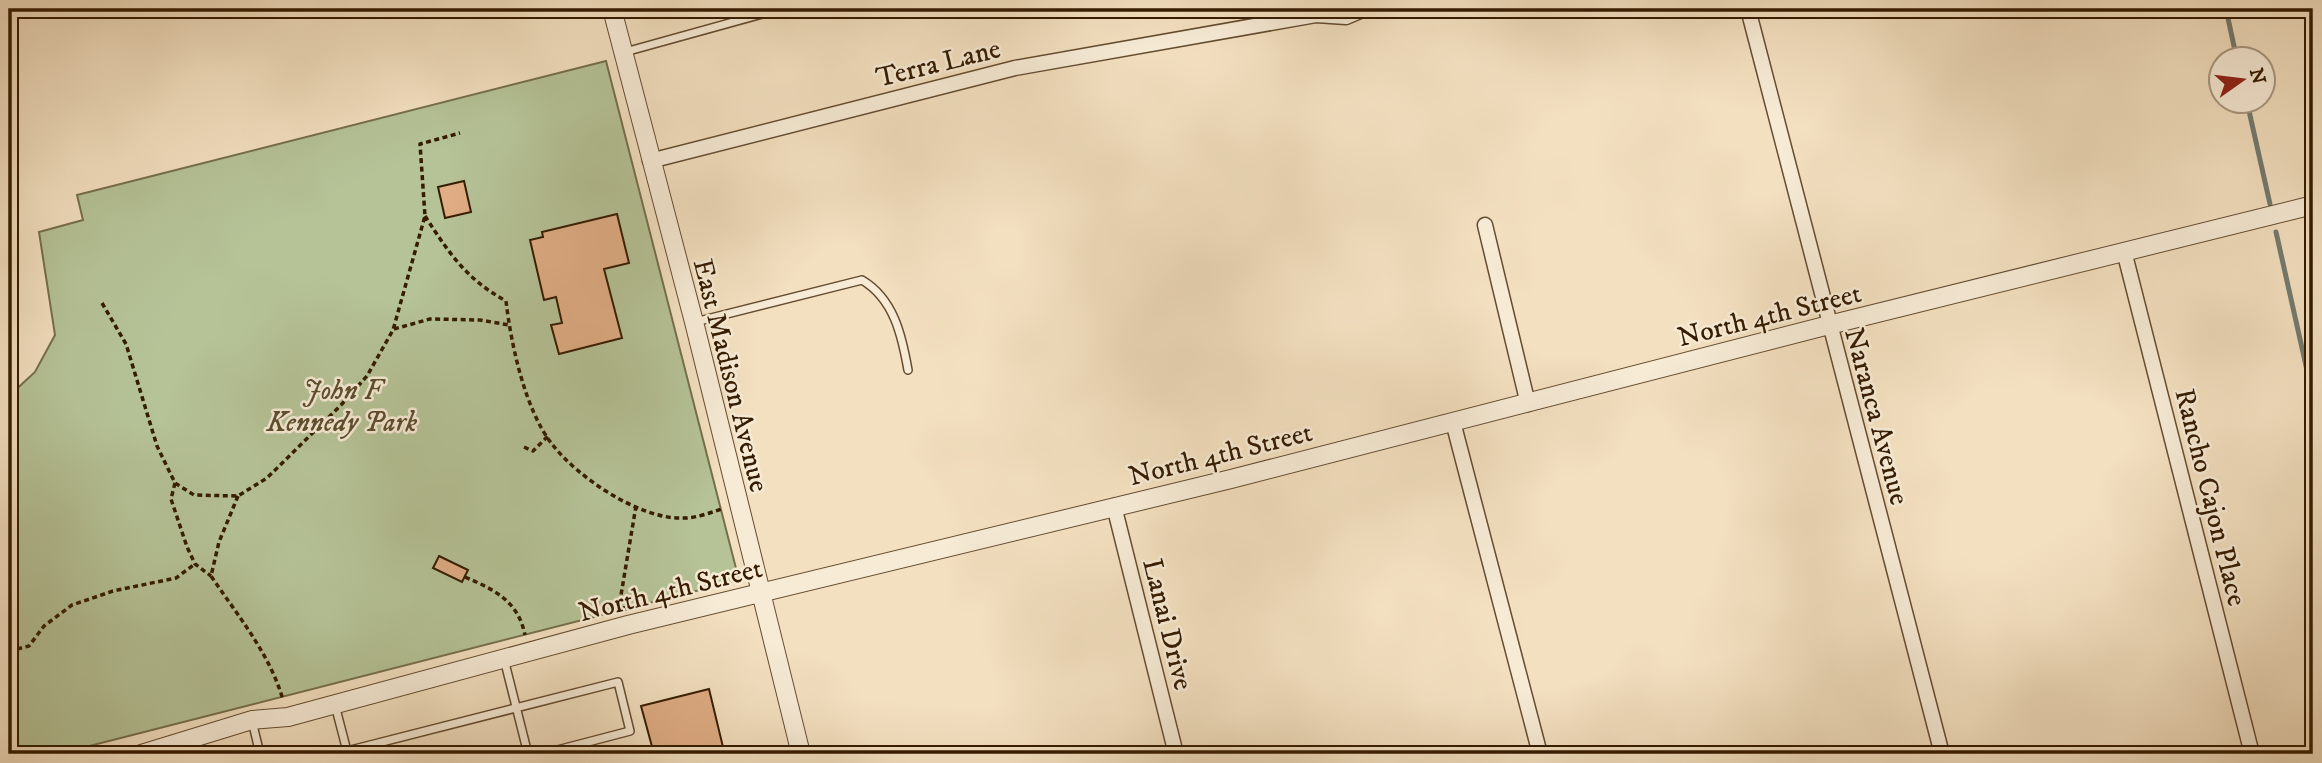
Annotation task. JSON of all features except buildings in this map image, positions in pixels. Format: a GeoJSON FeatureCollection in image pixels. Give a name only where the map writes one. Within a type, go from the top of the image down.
{"type":"FeatureCollection","features":[{"type":"Feature","properties":{"kind":"street","name":"East Madison Avenue"},"geometry":{"type":"LineString","coordinates":[[612,9],[694,322],[801,754]]}},
{"type":"Feature","properties":{"kind":"street","name":"Terra Lane"},"geometry":{"type":"LineString","coordinates":[[650,161],[1015,68],[1316,15],[1346,17],[1365,9]]}},
{"type":"Feature","properties":{"kind":"street","name":"Naranca Avenue"},"geometry":{"type":"LineString","coordinates":[[1748,9],[1942,754]]}},
{"type":"Feature","properties":{"kind":"street","name":"North 4th Street"},"geometry":{"type":"LineString","coordinates":[[141,754],[252,720],[288,717],[628,625],[1528,404],[1829,325],[2313,205]]}},
{"type":"Feature","properties":{"kind":"street"},"geometry":{"type":"LineString","coordinates":[[1485,225],[1528,404]]}},
{"type":"Feature","properties":{"kind":"street","name":"Rancho Cajon Place"},"geometry":{"type":"LineString","coordinates":[[2124,251],[2252,754]]}},
{"type":"Feature","properties":{"kind":"street"},"geometry":{"type":"LineString","coordinates":[[1453,422],[1540,754]]}},
{"type":"Feature","properties":{"kind":"street","name":"Lanai Drive"},"geometry":{"type":"LineString","coordinates":[[1114,506],[1176,754]]}},
{"type":"Feature","properties":{"kind":"lane"},"geometry":{"type":"LineString","coordinates":[[624,52],[754,12],[780,9]]}},
{"type":"Feature","properties":{"kind":"lane"},"geometry":{"type":"LineString","coordinates":[[694,322],[862,280],[876,288],[901,329],[908,370]]}},
{"type":"Feature","properties":{"kind":"lane"},"geometry":{"type":"LineString","coordinates":[[504,659],[528,754]]}},
{"type":"Feature","properties":{"kind":"lane"},"geometry":{"type":"LineString","coordinates":[[335,754],[618,682],[630,731],[542,754]]}},
{"type":"Feature","properties":{"kind":"lane"},"geometry":{"type":"LineString","coordinates":[[335,705],[347,751]]}},
{"type":"Feature","properties":{"kind":"lane"},"geometry":{"type":"LineString","coordinates":[[252,720],[260,754]]}},
{"type":"Feature","properties":{"kind":"lane"},"geometry":{"type":"LineString","coordinates":[[381,743],[384,754]]}},
{"type":"Feature","properties":{"kind":"path"},"geometry":{"type":"LineString","coordinates":[[102,303],[126,344],[157,446],[175,483],[194,495],[238,496],[267,478],[368,376],[393,330],[425,216],[420,144],[460,133]]}},
{"type":"Feature","properties":{"kind":"path"},"geometry":{"type":"LineString","coordinates":[[425,216],[454,261],[485,289],[506,301],[509,325],[529,399],[551,443],[590,482],[636,506],[679,519],[737,504]]}},
{"type":"Feature","properties":{"kind":"path"},"geometry":{"type":"LineString","coordinates":[[393,330],[430,319],[480,320],[509,325]]}},
{"type":"Feature","properties":{"kind":"path"},"geometry":{"type":"LineString","coordinates":[[524,447],[533,451],[548,436]]}},
{"type":"Feature","properties":{"kind":"path"},"geometry":{"type":"LineString","coordinates":[[175,483],[171,499],[195,564],[212,576],[277,677],[288,717]]}},
{"type":"Feature","properties":{"kind":"path"},"geometry":{"type":"LineString","coordinates":[[212,576],[219,542],[238,496]]}},
{"type":"Feature","properties":{"kind":"path"},"geometry":{"type":"LineString","coordinates":[[628,625],[621,595],[636,506]]}},
{"type":"Feature","properties":{"kind":"path"},"geometry":{"type":"LineString","coordinates":[[9,651],[29,646],[44,626],[72,605],[113,591],[176,578],[195,564]]}},
{"type":"Feature","properties":{"kind":"path"},"geometry":{"type":"LineString","coordinates":[[466,577],[513,604],[520,616],[525,635]]}},
{"type":"Feature","properties":{"kind":"green space","name":"John F Kennedy Park"},"geometry":{"type":"Polygon","coordinates":[[[606,61],[739,580],[58,754],[9,754],[9,396],[35,372],[55,335],[39,232],[83,220],[77,195],[606,61]]]}},
{"type":"Feature","properties":{"kind":"waterway"},"geometry":{"type":"LineString","coordinates":[[2226,9],[2234,46]]}},
{"type":"Feature","properties":{"kind":"waterway"},"geometry":{"type":"LineString","coordinates":[[2250,116],[2270,204]]}},
{"type":"Feature","properties":{"kind":"waterway"},"geometry":{"type":"LineString","coordinates":[[2276,232],[2313,397]]}}]}
